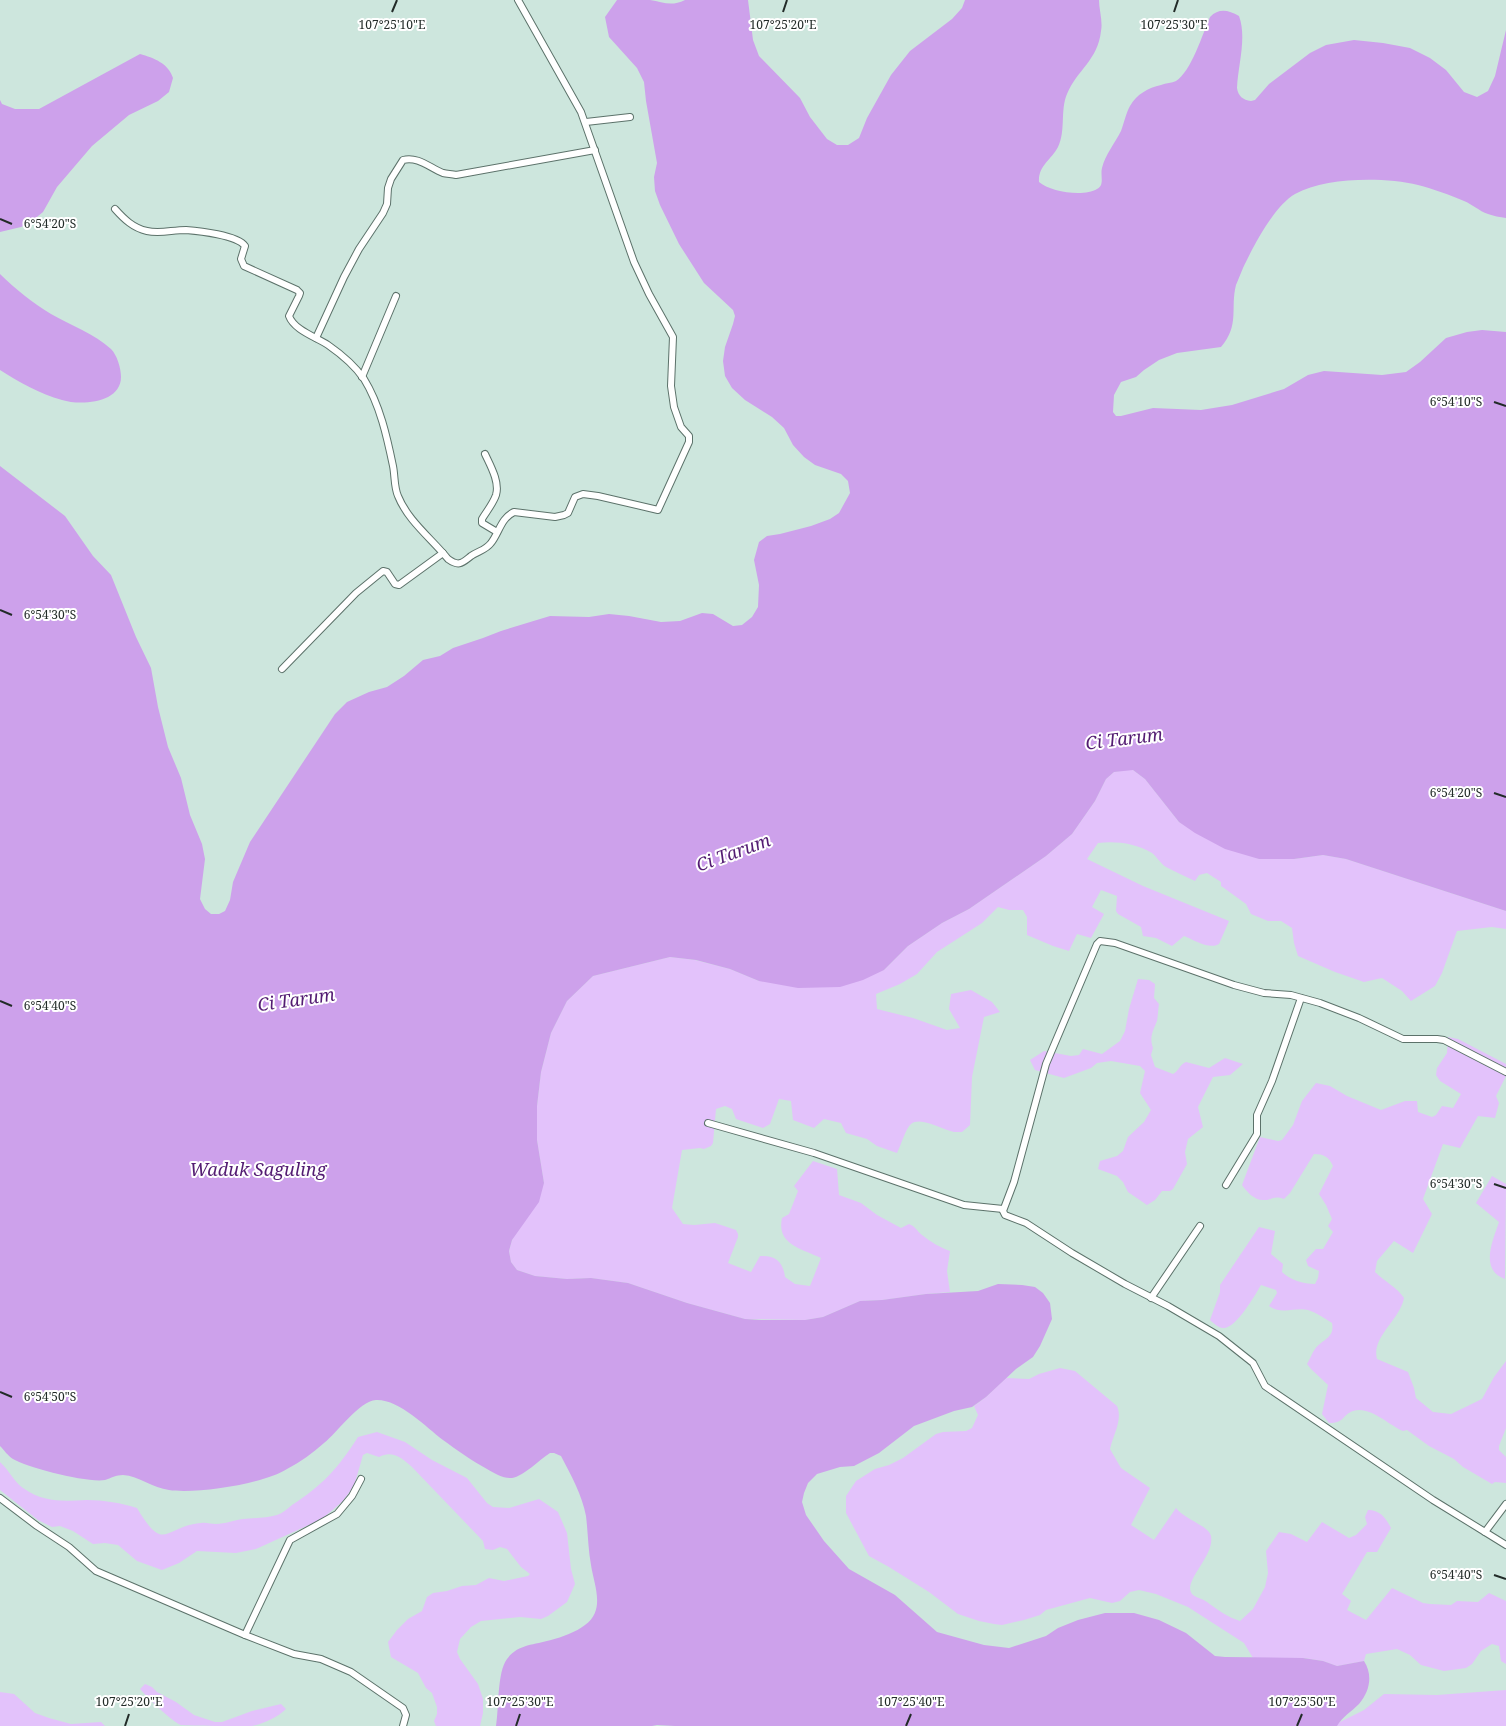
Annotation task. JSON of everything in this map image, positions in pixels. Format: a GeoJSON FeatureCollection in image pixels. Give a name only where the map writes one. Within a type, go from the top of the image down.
{"type":"FeatureCollection","features":[{"type":"Feature","properties":{"kind":"street"},"geometry":{"type":"LineString","coordinates":[[115,209],[125,220],[146,231],[158,233],[185,230],[195,231],[230,238],[242,243],[244,251],[241,259],[244,266],[300,293],[290,313],[292,323],[344,358],[362,377],[371,392],[384,427],[399,498],[407,512],[454,563],[464,563],[473,554],[490,544],[508,515],[514,512],[555,516],[564,515],[568,513],[575,497],[578,495],[598,496],[658,510],[689,442],[689,436],[678,419],[672,394],[673,337],[636,268],[586,122],[518,0]]}},
{"type":"Feature","properties":{"kind":"street"},"geometry":{"type":"LineString","coordinates":[[586,122],[630,117]]}},
{"type":"Feature","properties":{"kind":"street"},"geometry":{"type":"LineString","coordinates":[[316,338],[344,277],[387,204],[388,188],[391,179],[403,160],[409,158],[417,160],[445,173],[456,175],[595,150]]}},
{"type":"Feature","properties":{"kind":"street"},"geometry":{"type":"LineString","coordinates":[[362,377],[396,296]]}},
{"type":"Feature","properties":{"kind":"street"},"geometry":{"type":"LineString","coordinates":[[485,454],[496,481],[497,491],[496,497],[482,522],[497,532]]}},
{"type":"Feature","properties":{"kind":"street"},"geometry":{"type":"LineString","coordinates":[[282,669],[356,593],[383,571],[388,573],[395,584],[399,585],[443,553]]}},
{"type":"Feature","properties":{"kind":"street"},"geometry":{"type":"LineString","coordinates":[[1506,1072],[1444,1040],[1403,1039],[1359,1018],[1301,998],[1283,994],[1261,993],[1102,940],[1098,942],[1046,1064],[1014,1182],[1003,1209],[1005,1215],[1026,1223],[1080,1258],[1219,1336],[1253,1363],[1265,1386],[1426,1495],[1506,1544]]}},
{"type":"Feature","properties":{"kind":"street"},"geometry":{"type":"LineString","coordinates":[[1226,1185],[1257,1134],[1257,1115],[1272,1081],[1301,998]]}},
{"type":"Feature","properties":{"kind":"street"},"geometry":{"type":"LineString","coordinates":[[708,1122],[814,1152],[964,1205],[1003,1209]]}},
{"type":"Feature","properties":{"kind":"street"},"geometry":{"type":"LineString","coordinates":[[1151,1298],[1200,1226]]}},
{"type":"Feature","properties":{"kind":"street"},"geometry":{"type":"LineString","coordinates":[[245,1635],[290,1540],[337,1514],[352,1496],[360,1479]]}},
{"type":"Feature","properties":{"kind":"street"},"geometry":{"type":"LineString","coordinates":[[0,1498],[69,1547],[96,1571],[245,1635],[294,1654],[320,1659],[351,1672],[403,1708],[406,1715],[403,1726]]}},
{"type":"Feature","properties":{"kind":"street"},"geometry":{"type":"LineString","coordinates":[[1485,1532],[1506,1504]]}},
{"type":"Feature","properties":{"kind":"shaded area"},"geometry":{"type":"Polygon","coordinates":[[[1133,770],[1145,779],[1179,822],[1259,859],[1294,859],[1323,855],[1346,859],[1506,911],[1506,929],[1492,927],[1457,931],[1442,973],[1435,986],[1411,1001],[1402,991],[1382,978],[1364,982],[1298,956],[1292,928],[1281,921],[1268,921],[1251,914],[1246,904],[1221,886],[1221,882],[1207,873],[1199,875],[1195,881],[1166,867],[1152,853],[1139,847],[1112,842],[1098,843],[1087,859],[1143,886],[1229,921],[1219,944],[1215,946],[1206,945],[1184,936],[1172,946],[1156,938],[1143,936],[1141,927],[1116,911],[1117,896],[1101,890],[1092,907],[1104,914],[1091,938],[1077,934],[1069,951],[1027,935],[1027,917],[1023,910],[1009,910],[998,907],[982,923],[937,952],[917,974],[900,984],[876,994],[877,1009],[913,1018],[947,1030],[960,1028],[949,1009],[951,994],[971,990],[992,1002],[1000,1012],[984,1017],[972,1077],[970,1125],[962,1132],[954,1132],[926,1122],[915,1122],[907,1129],[897,1153],[877,1146],[867,1139],[846,1133],[841,1123],[824,1119],[814,1128],[793,1120],[791,1101],[779,1099],[770,1124],[763,1128],[736,1119],[732,1109],[725,1106],[716,1109],[713,1143],[711,1146],[704,1149],[682,1150],[672,1208],[683,1224],[715,1223],[736,1230],[738,1237],[728,1263],[751,1272],[760,1256],[774,1258],[778,1260],[785,1277],[795,1284],[810,1286],[821,1258],[792,1245],[783,1234],[781,1227],[782,1218],[789,1214],[798,1191],[794,1186],[813,1161],[837,1169],[839,1195],[861,1203],[877,1215],[901,1228],[909,1224],[911,1225],[929,1240],[950,1251],[947,1271],[950,1292],[860,1301],[823,1317],[805,1320],[745,1319],[687,1303],[628,1283],[591,1278],[567,1279],[535,1276],[517,1270],[511,1262],[509,1251],[512,1240],[544,1183],[537,1140],[537,1106],[541,1072],[551,1033],[567,1001],[593,976],[670,957],[695,960],[730,969],[759,981],[884,970],[908,946],[942,923],[969,909],[1046,856],[1072,834],[1095,801],[1106,779],[1114,772],[1133,770]]]}},
{"type":"Feature","properties":{"kind":"shaded area"},"geometry":{"type":"Polygon","coordinates":[[[1138,979],[1149,980],[1155,984],[1154,998],[1159,1004],[1157,1021],[1151,1037],[1153,1048],[1151,1055],[1155,1067],[1173,1074],[1186,1062],[1209,1068],[1225,1058],[1243,1064],[1230,1075],[1213,1077],[1198,1107],[1203,1127],[1188,1139],[1185,1152],[1187,1164],[1173,1189],[1162,1191],[1155,1200],[1147,1205],[1128,1192],[1123,1182],[1117,1176],[1098,1169],[1100,1161],[1117,1156],[1123,1151],[1128,1137],[1144,1122],[1151,1110],[1140,1093],[1145,1071],[1140,1066],[1111,1061],[1097,1063],[1091,1068],[1064,1078],[1035,1070],[1030,1060],[1044,1051],[1071,1056],[1079,1055],[1083,1049],[1102,1054],[1120,1041],[1125,1031],[1138,979]]]}},
{"type":"Feature","properties":{"kind":"shaded area"},"geometry":{"type":"Polygon","coordinates":[[[1448,1037],[1458,1039],[1506,1064],[1506,1076],[1496,1096],[1499,1103],[1495,1118],[1478,1116],[1460,1148],[1443,1144],[1423,1199],[1432,1214],[1413,1253],[1394,1241],[1377,1261],[1375,1272],[1404,1298],[1397,1314],[1378,1343],[1377,1359],[1408,1372],[1416,1398],[1433,1412],[1451,1414],[1482,1399],[1494,1377],[1506,1361],[1506,1428],[1499,1450],[1506,1457],[1506,1483],[1495,1482],[1492,1484],[1463,1467],[1454,1459],[1429,1446],[1407,1430],[1403,1431],[1372,1413],[1359,1410],[1353,1411],[1338,1422],[1329,1423],[1322,1414],[1328,1385],[1307,1364],[1315,1349],[1332,1332],[1332,1323],[1308,1310],[1274,1309],[1269,1306],[1277,1293],[1276,1290],[1261,1285],[1245,1311],[1228,1327],[1220,1327],[1210,1320],[1220,1292],[1220,1285],[1259,1227],[1275,1231],[1271,1254],[1283,1264],[1282,1272],[1293,1279],[1310,1284],[1315,1284],[1319,1271],[1308,1266],[1306,1260],[1316,1249],[1323,1249],[1333,1232],[1328,1226],[1332,1219],[1319,1194],[1333,1166],[1330,1160],[1323,1155],[1314,1154],[1290,1193],[1284,1199],[1260,1200],[1244,1188],[1242,1185],[1260,1137],[1278,1141],[1282,1140],[1293,1125],[1302,1101],[1316,1083],[1330,1086],[1347,1096],[1381,1110],[1405,1101],[1417,1101],[1418,1112],[1432,1117],[1436,1115],[1442,1106],[1453,1108],[1461,1094],[1440,1081],[1436,1075],[1437,1068],[1447,1053],[1448,1037]]]}},
{"type":"Feature","properties":{"kind":"shaded area"},"geometry":{"type":"Polygon","coordinates":[[[1492,1176],[1506,1184],[1505,1279],[1497,1275],[1492,1269],[1490,1262],[1491,1246],[1499,1222],[1476,1203],[1492,1176]]]}},
{"type":"Feature","properties":{"kind":"shaded area"},"geometry":{"type":"Polygon","coordinates":[[[1060,1368],[1075,1371],[1117,1406],[1119,1417],[1110,1449],[1121,1468],[1150,1488],[1131,1525],[1154,1540],[1176,1508],[1209,1532],[1211,1544],[1191,1584],[1190,1590],[1193,1595],[1240,1621],[1253,1609],[1265,1587],[1268,1573],[1266,1551],[1279,1532],[1291,1534],[1307,1542],[1322,1522],[1349,1538],[1356,1535],[1367,1524],[1365,1517],[1368,1510],[1372,1510],[1382,1515],[1391,1528],[1377,1552],[1367,1552],[1342,1594],[1351,1601],[1347,1610],[1366,1620],[1392,1588],[1423,1603],[1430,1604],[1451,1605],[1457,1601],[1478,1602],[1489,1593],[1506,1601],[1506,1664],[1501,1661],[1499,1646],[1492,1644],[1481,1651],[1472,1664],[1466,1668],[1444,1671],[1421,1665],[1410,1655],[1397,1649],[1366,1654],[1364,1661],[1337,1666],[1323,1661],[1304,1658],[1253,1658],[1244,1643],[1188,1607],[1156,1594],[1139,1590],[1130,1592],[1120,1601],[1112,1603],[1090,1598],[1046,1610],[1040,1615],[1024,1620],[1002,1625],[994,1624],[958,1614],[929,1592],[869,1556],[846,1513],[846,1496],[856,1481],[875,1469],[903,1458],[936,1434],[966,1431],[972,1428],[978,1415],[974,1406],[1006,1378],[1029,1379],[1060,1368]]]}},
{"type":"Feature","properties":{"kind":"shaded area"},"geometry":{"type":"Polygon","coordinates":[[[377,1432],[405,1442],[432,1460],[467,1478],[487,1503],[493,1507],[509,1508],[539,1499],[558,1512],[567,1533],[571,1569],[575,1584],[567,1602],[541,1619],[520,1617],[481,1621],[471,1627],[460,1639],[457,1652],[478,1684],[483,1699],[483,1713],[480,1726],[436,1726],[434,1721],[437,1707],[432,1693],[426,1688],[418,1673],[391,1657],[388,1642],[408,1619],[422,1611],[427,1597],[433,1593],[462,1586],[476,1585],[489,1578],[504,1581],[530,1574],[521,1567],[507,1549],[500,1547],[493,1550],[485,1549],[483,1541],[412,1467],[397,1456],[388,1454],[379,1457],[367,1453],[363,1455],[354,1486],[343,1501],[322,1519],[256,1549],[236,1553],[197,1551],[179,1563],[162,1570],[137,1561],[118,1545],[93,1544],[73,1531],[60,1526],[52,1527],[38,1520],[0,1490],[0,1462],[20,1485],[31,1493],[46,1499],[106,1501],[131,1506],[137,1508],[154,1531],[166,1534],[189,1525],[203,1523],[219,1524],[279,1514],[321,1483],[337,1467],[358,1437],[377,1432]]]}},
{"type":"Feature","properties":{"kind":"shaded area"},"geometry":{"type":"Polygon","coordinates":[[[145,1684],[194,1715],[215,1722],[222,1722],[252,1711],[281,1704],[286,1709],[270,1720],[252,1726],[181,1725],[166,1714],[140,1689],[145,1684]]]}},
{"type":"Feature","properties":{"kind":"shaded area"},"geometry":{"type":"Polygon","coordinates":[[[1506,1690],[1506,1726],[1337,1726],[1338,1723],[1364,1710],[1384,1694],[1437,1695],[1506,1690]]]}},
{"type":"Feature","properties":{"kind":"shaded area"},"geometry":{"type":"Polygon","coordinates":[[[0,1692],[14,1694],[35,1713],[49,1718],[71,1724],[101,1722],[105,1726],[0,1726],[0,1692]]]}},
{"type":"Feature","properties":{"kind":"water","name":"Waduk Saguling"},"geometry":{"type":"Polygon","coordinates":[[[617,0],[650,0],[671,4],[685,0],[748,0],[753,40],[759,56],[800,98],[810,117],[827,139],[837,145],[848,145],[859,138],[867,118],[891,75],[910,51],[952,19],[962,8],[965,0],[1099,0],[1102,23],[1096,50],[1067,94],[1063,127],[1058,147],[1043,167],[1039,176],[1039,182],[1044,186],[1059,191],[1076,193],[1091,191],[1101,185],[1103,163],[1121,131],[1130,106],[1139,95],[1147,90],[1174,82],[1181,76],[1192,61],[1210,17],[1217,12],[1227,11],[1239,16],[1242,42],[1237,88],[1241,97],[1251,101],[1255,100],[1269,84],[1310,53],[1326,45],[1354,40],[1410,48],[1430,58],[1446,70],[1464,92],[1477,97],[1488,91],[1495,76],[1506,30],[1506,218],[1485,213],[1467,202],[1441,192],[1404,182],[1355,180],[1323,184],[1295,194],[1272,217],[1243,268],[1234,293],[1233,324],[1227,339],[1221,347],[1177,353],[1159,360],[1136,377],[1121,382],[1114,395],[1113,412],[1116,416],[1121,416],[1153,408],[1201,410],[1232,405],[1284,389],[1308,375],[1324,371],[1382,375],[1406,372],[1446,338],[1482,330],[1506,332],[1506,911],[1346,859],[1323,855],[1294,859],[1259,859],[1225,849],[1179,822],[1145,779],[1133,770],[1114,772],[1106,779],[1095,801],[1072,834],[1046,856],[969,909],[942,923],[908,946],[884,970],[863,980],[840,987],[798,988],[759,981],[730,969],[696,960],[670,957],[593,976],[567,1001],[551,1033],[541,1072],[537,1106],[537,1140],[544,1183],[539,1202],[512,1240],[509,1251],[511,1262],[517,1270],[535,1276],[567,1279],[591,1278],[628,1283],[687,1303],[745,1319],[805,1320],[823,1317],[860,1301],[978,1291],[998,1284],[1035,1287],[1043,1293],[1050,1303],[1052,1319],[1033,1357],[972,1407],[954,1411],[914,1426],[879,1453],[854,1466],[840,1467],[817,1474],[808,1483],[804,1493],[802,1502],[806,1515],[824,1541],[849,1569],[895,1595],[937,1632],[984,1645],[1009,1648],[1046,1636],[1058,1628],[1078,1620],[1105,1613],[1134,1613],[1159,1620],[1186,1633],[1215,1656],[1303,1658],[1323,1661],[1337,1666],[1364,1661],[1369,1672],[1366,1694],[1359,1704],[1337,1726],[496,1726],[501,1673],[511,1654],[521,1648],[545,1642],[577,1630],[591,1619],[597,1605],[586,1516],[579,1493],[561,1456],[550,1453],[517,1477],[502,1477],[481,1466],[443,1440],[403,1409],[385,1401],[376,1400],[369,1402],[356,1411],[320,1447],[287,1469],[262,1479],[230,1487],[181,1491],[157,1487],[135,1477],[123,1475],[105,1480],[72,1477],[21,1463],[11,1458],[0,1446],[0,466],[65,516],[93,556],[111,575],[136,637],[151,668],[168,747],[181,778],[190,815],[202,844],[205,859],[200,899],[205,909],[211,914],[219,914],[225,911],[230,900],[233,882],[250,842],[335,714],[347,702],[369,692],[387,687],[423,660],[440,656],[453,648],[501,631],[550,616],[589,617],[609,614],[661,622],[680,621],[702,613],[713,614],[733,626],[742,625],[752,617],[758,607],[759,585],[754,560],[759,542],[767,536],[811,526],[830,519],[839,513],[850,493],[848,481],[841,474],[815,465],[804,457],[793,445],[784,428],[772,417],[745,400],[732,388],[725,376],[723,361],[725,347],[735,316],[733,310],[704,283],[679,244],[660,205],[655,191],[654,177],[657,163],[644,82],[637,68],[609,37],[605,17],[617,0]]]}},
{"type":"Feature","properties":{"kind":"water"},"geometry":{"type":"Polygon","coordinates":[[[140,54],[155,59],[168,68],[173,78],[169,92],[158,101],[129,115],[92,146],[57,187],[43,212],[21,227],[0,232],[0,100],[2,104],[15,109],[39,109],[140,54]]]}},
{"type":"Feature","properties":{"kind":"water"},"geometry":{"type":"Polygon","coordinates":[[[0,274],[51,314],[90,334],[111,349],[117,358],[121,373],[119,386],[114,392],[99,400],[79,403],[70,402],[38,391],[0,370],[0,274]]]}},
{"type":"Feature","properties":{"kind":"water label","name":"Ci Tarum"},"geometry":{"type":"Point","coordinates":[1124,738]}},
{"type":"Feature","properties":{"kind":"water label","name":"Ci Tarum"},"geometry":{"type":"Point","coordinates":[733,852]}},
{"type":"Feature","properties":{"kind":"water label","name":"Ci Tarum"},"geometry":{"type":"Point","coordinates":[296,999]}}]}
